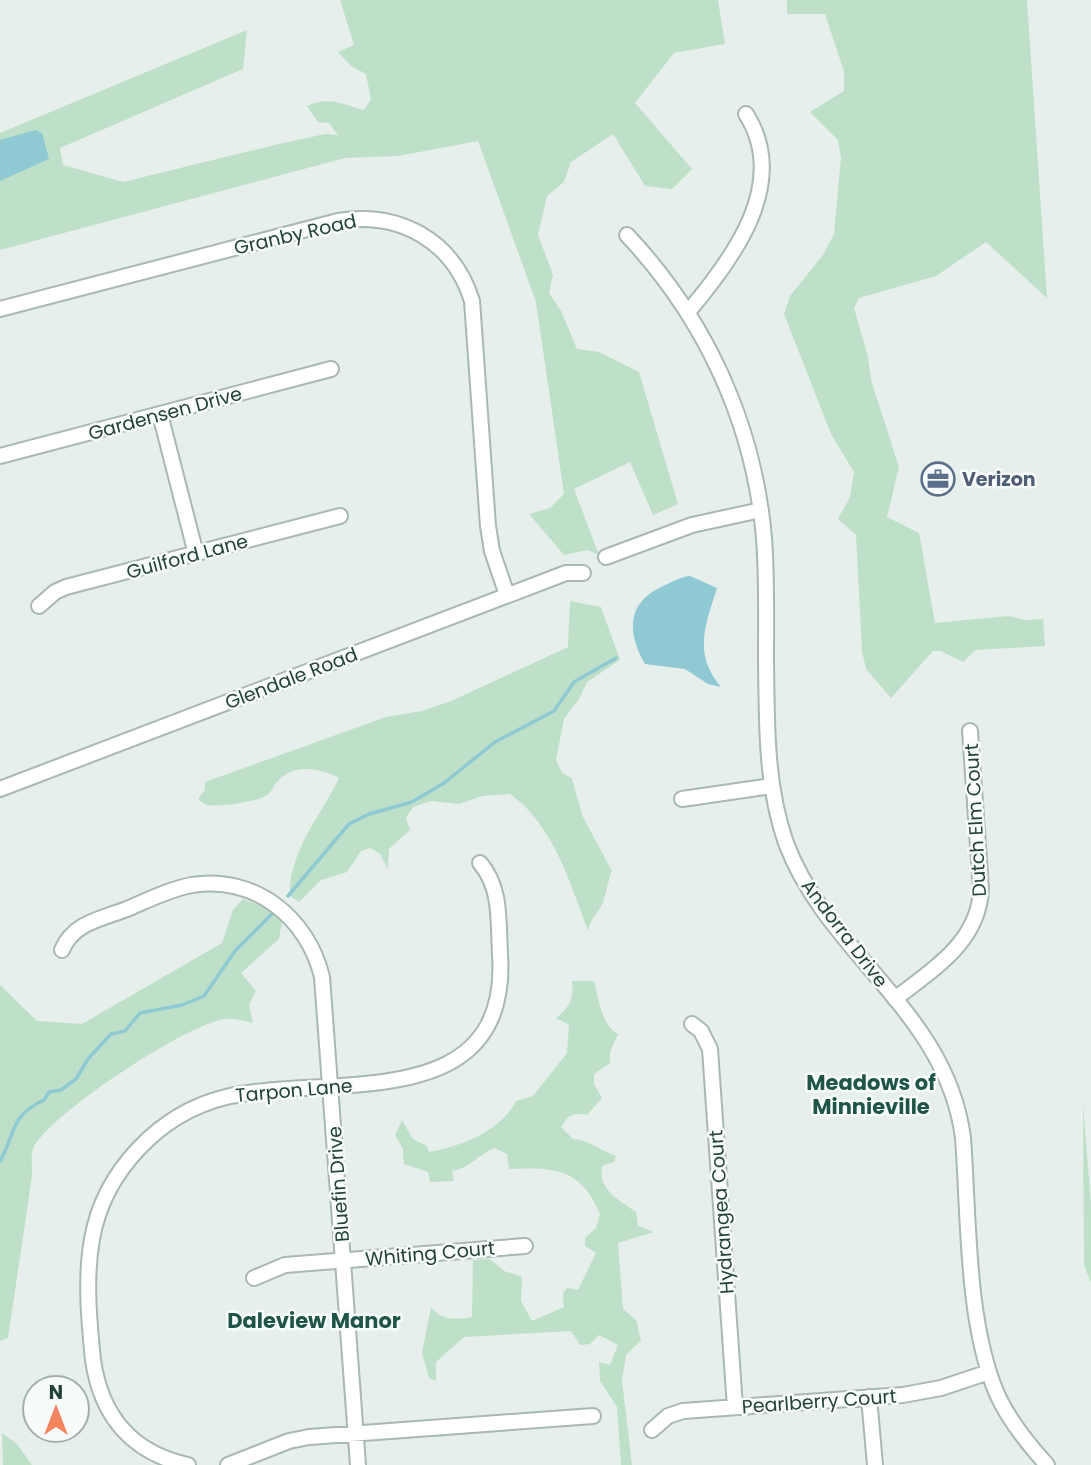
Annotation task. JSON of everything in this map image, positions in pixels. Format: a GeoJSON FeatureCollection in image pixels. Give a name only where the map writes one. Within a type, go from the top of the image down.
{"type":"FeatureCollection","features":[{"type":"Feature","properties":{"kind":"street"},"geometry":{"type":"LineString","coordinates":[[688,312],[730,259],[743,235],[757,197],[763,154],[761,141],[746,114]]}},
{"type":"Feature","properties":{"kind":"street","name":"Granby Road"},"geometry":{"type":"LineString","coordinates":[[0,309],[338,221],[372,218],[419,232],[446,253],[464,279],[472,301],[488,526],[492,551],[507,595]]}},
{"type":"Feature","properties":{"kind":"street","name":"Andorra Drive"},"geometry":{"type":"LineString","coordinates":[[627,235],[663,275],[688,312],[711,351],[739,418],[761,510],[772,786],[786,842],[804,880],[849,944],[895,999],[941,1061],[959,1112],[977,1318],[989,1372],[1014,1425],[1046,1465]]}},
{"type":"Feature","properties":{"kind":"street","name":"Gardensen Drive"},"geometry":{"type":"LineString","coordinates":[[0,456],[331,369]]}},
{"type":"Feature","properties":{"kind":"street"},"geometry":{"type":"LineString","coordinates":[[160,414],[196,554]]}},
{"type":"Feature","properties":{"kind":"street"},"geometry":{"type":"LineString","coordinates":[[606,557],[692,524],[761,510]]}},
{"type":"Feature","properties":{"kind":"street","name":"Guilford Lane"},"geometry":{"type":"LineString","coordinates":[[39,606],[55,592],[66,587],[340,516]]}},
{"type":"Feature","properties":{"kind":"street","name":"Glendale Road"},"geometry":{"type":"LineString","coordinates":[[0,789],[566,573],[583,573]]}},
{"type":"Feature","properties":{"kind":"street","name":"Dutch Elm Court"},"geometry":{"type":"LineString","coordinates":[[895,999],[963,941],[978,914],[981,889],[970,731]]}},
{"type":"Feature","properties":{"kind":"street"},"geometry":{"type":"LineString","coordinates":[[682,799],[772,786]]}},
{"type":"Feature","properties":{"kind":"street","name":"Tarpon Lane"},"geometry":{"type":"LineString","coordinates":[[188,1465],[155,1455],[128,1437],[117,1424],[100,1394],[92,1347],[88,1297],[89,1257],[98,1216],[129,1160],[150,1136],[172,1120],[227,1097],[399,1081],[436,1071],[464,1054],[485,1028],[498,993],[501,963],[496,891],[480,863]]}},
{"type":"Feature","properties":{"kind":"street","name":"Bluefin Drive"},"geometry":{"type":"LineString","coordinates":[[62,950],[68,937],[81,926],[183,887],[221,884],[257,894],[295,921],[314,950],[322,977],[358,1465]]}},
{"type":"Feature","properties":{"kind":"street","name":"Hydrangea Court"},"geometry":{"type":"LineString","coordinates":[[692,1024],[701,1031],[710,1049],[735,1407]]}},
{"type":"Feature","properties":{"kind":"street","name":"Whiting Court"},"geometry":{"type":"LineString","coordinates":[[254,1278],[285,1265],[525,1246]]}},
{"type":"Feature","properties":{"kind":"street","name":"Pearlberry Court"},"geometry":{"type":"LineString","coordinates":[[652,1430],[676,1413],[922,1392],[989,1372]]}},
{"type":"Feature","properties":{"kind":"street"},"geometry":{"type":"LineString","coordinates":[[869,1397],[875,1465]]}},
{"type":"Feature","properties":{"kind":"street"},"geometry":{"type":"LineString","coordinates":[[229,1465],[289,1441],[356,1433],[593,1416]]}},
{"type":"Feature","properties":{"kind":"green space"},"geometry":{"type":"Polygon","coordinates":[[[340,0],[718,0],[725,44],[674,53],[635,103],[692,169],[672,189],[645,186],[613,134],[571,162],[564,182],[547,196],[538,235],[553,275],[549,293],[561,311],[577,349],[599,352],[639,372],[678,504],[653,515],[630,462],[574,489],[599,555],[588,550],[564,555],[529,514],[550,508],[564,494],[536,302],[478,141],[398,156],[345,158],[0,250],[0,133],[247,30],[243,69],[60,148],[63,165],[123,182],[270,146],[325,134],[338,135],[329,123],[318,122],[307,106],[329,101],[364,110],[371,99],[366,74],[351,66],[338,52],[354,45],[340,0]]]}},
{"type":"Feature","properties":{"kind":"green space"},"geometry":{"type":"Polygon","coordinates":[[[787,0],[1027,0],[1047,298],[986,242],[936,276],[859,298],[854,308],[868,357],[871,380],[899,467],[887,517],[919,533],[935,623],[1008,616],[1025,620],[1043,619],[1045,646],[976,650],[963,662],[941,651],[933,651],[891,698],[866,669],[862,651],[856,535],[838,519],[850,497],[854,472],[831,434],[784,314],[790,296],[823,255],[834,234],[841,158],[838,140],[810,112],[844,91],[844,71],[825,14],[787,14],[787,0]]]}},
{"type":"Feature","properties":{"kind":"green space"},"geometry":{"type":"Polygon","coordinates":[[[570,601],[601,607],[620,660],[587,682],[579,699],[564,719],[556,760],[562,773],[572,778],[582,815],[612,871],[603,903],[588,931],[567,875],[549,838],[525,807],[510,794],[482,796],[459,804],[431,801],[413,807],[406,818],[410,830],[389,849],[388,869],[380,854],[370,848],[361,851],[347,872],[321,880],[299,902],[290,896],[294,864],[339,778],[315,770],[299,770],[283,776],[263,798],[212,805],[206,805],[198,799],[205,790],[205,782],[386,717],[422,711],[451,701],[568,647],[570,601]]]}},
{"type":"Feature","properties":{"kind":"green space"},"geometry":{"type":"Polygon","coordinates":[[[243,899],[265,908],[282,922],[279,939],[241,973],[256,991],[249,1005],[253,1023],[226,1019],[183,1036],[121,1072],[64,1115],[44,1134],[32,1152],[32,1176],[8,1338],[0,1341],[0,985],[37,1021],[82,1024],[222,943],[233,910],[243,899]]]}},
{"type":"Feature","properties":{"kind":"green space"},"geometry":{"type":"Polygon","coordinates":[[[572,981],[594,981],[604,1018],[618,1034],[610,1052],[610,1063],[594,1074],[594,1084],[602,1098],[587,1115],[571,1115],[561,1127],[573,1139],[584,1141],[616,1156],[614,1162],[602,1166],[606,1188],[636,1212],[638,1226],[654,1232],[618,1243],[623,1309],[636,1320],[641,1340],[626,1355],[622,1380],[632,1465],[621,1465],[617,1407],[600,1381],[599,1362],[610,1365],[618,1345],[599,1335],[590,1344],[580,1345],[571,1331],[464,1337],[436,1362],[436,1381],[429,1378],[422,1353],[431,1307],[444,1317],[472,1317],[473,1260],[490,1259],[504,1271],[522,1277],[521,1301],[532,1321],[564,1307],[563,1293],[567,1288],[578,1290],[596,1253],[585,1246],[585,1238],[596,1228],[600,1214],[584,1187],[575,1179],[553,1170],[509,1169],[507,1154],[495,1148],[464,1167],[452,1171],[454,1181],[430,1182],[428,1172],[404,1164],[403,1149],[395,1135],[402,1120],[413,1139],[427,1146],[429,1152],[454,1146],[490,1129],[509,1112],[516,1101],[533,1096],[567,1053],[569,1025],[556,1018],[570,1002],[572,981]]]}},
{"type":"Feature","properties":{"kind":"green space"},"geometry":{"type":"Polygon","coordinates":[[[1083,1104],[1091,1205],[1091,1283],[1084,1265],[1083,1104]]]}},
{"type":"Feature","properties":{"kind":"green space"},"geometry":{"type":"Polygon","coordinates":[[[2,1433],[17,1444],[32,1465],[3,1465],[2,1433]]]}},
{"type":"Feature","properties":{"kind":"water"},"geometry":{"type":"Polygon","coordinates":[[[36,130],[42,133],[49,159],[0,181],[0,140],[36,130]]]}},
{"type":"Feature","properties":{"kind":"water"},"geometry":{"type":"Polygon","coordinates":[[[690,576],[717,588],[706,627],[704,651],[712,675],[721,687],[708,684],[685,669],[645,664],[635,641],[633,620],[642,601],[663,586],[690,576]]]}},
{"type":"Feature","properties":{"kind":"waterway"},"geometry":{"type":"LineString","coordinates":[[288,896],[349,824],[369,814],[412,802],[444,783],[495,742],[554,711],[574,682],[616,658]]}},
{"type":"Feature","properties":{"kind":"waterway"},"geometry":{"type":"LineString","coordinates":[[0,1161],[15,1126],[25,1112],[44,1100],[49,1092],[61,1090],[76,1079],[88,1059],[111,1034],[125,1031],[140,1013],[182,1005],[204,996],[235,951],[273,913]]}},
{"type":"Feature","properties":{"kind":"place","name":"Verizon"},"geometry":{"type":"Point","coordinates":[938,479]}},
{"type":"Feature","properties":{"kind":"district","name":"Meadows of Minnieville"},"geometry":{"type":"Point","coordinates":[871,1095]}},
{"type":"Feature","properties":{"kind":"district","name":"Daleview Manor"},"geometry":{"type":"Point","coordinates":[314,1321]}}]}
